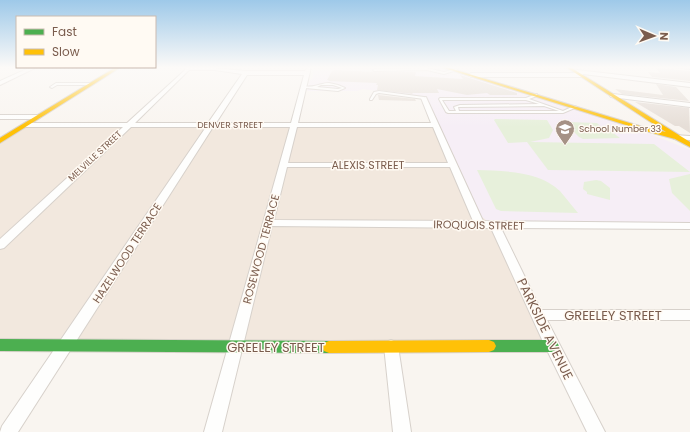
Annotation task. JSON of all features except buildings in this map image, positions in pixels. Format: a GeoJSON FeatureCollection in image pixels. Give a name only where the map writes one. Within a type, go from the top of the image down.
{"type":"FeatureCollection","features":[{"type":"Feature","properties":{"kind":"street"},"geometry":{"type":"LineString","coordinates":[[0,141],[86,87]]}},
{"type":"Feature","properties":{"kind":"street","name":"MELVILLE STREET"},"geometry":{"type":"LineString","coordinates":[[0,245],[168,87]]}},
{"type":"Feature","properties":{"kind":"street","name":"HAZELWOOD TERRACE"},"geometry":{"type":"LineString","coordinates":[[8,432],[212,126],[236,87]]}},
{"type":"Feature","properties":{"kind":"street","name":"ROSEWOOD TERRACE"},"geometry":{"type":"LineString","coordinates":[[213,432],[294,125],[310,87]]}},
{"type":"Feature","properties":{"kind":"street"},"geometry":{"type":"LineString","coordinates":[[509,87],[644,129],[690,138]]}},
{"type":"Feature","properties":{"kind":"street"},"geometry":{"type":"LineString","coordinates":[[600,87],[690,145]]}},
{"type":"Feature","properties":{"kind":"street"},"geometry":{"type":"LineString","coordinates":[[614,96],[690,105]]}},
{"type":"Feature","properties":{"kind":"street"},"geometry":{"type":"LineString","coordinates":[[424,98],[479,224]]}},
{"type":"Feature","properties":{"kind":"street"},"geometry":{"type":"LineString","coordinates":[[0,117],[38,117]]}},
{"type":"Feature","properties":{"kind":"street","name":"DENVER STREET"},"geometry":{"type":"LineString","coordinates":[[25,125],[435,125]]}},
{"type":"Feature","properties":{"kind":"street"},"geometry":{"type":"LineString","coordinates":[[644,129],[690,149]]}},
{"type":"Feature","properties":{"kind":"street","name":"ALEXIS STREET"},"geometry":{"type":"LineString","coordinates":[[284,165],[452,165]]}},
{"type":"Feature","properties":{"kind":"street","name":"IROQUOIS STREET"},"geometry":{"type":"LineString","coordinates":[[268,223],[479,224],[494,226],[690,226]]}},
{"type":"Feature","properties":{"kind":"street","name":"PARKSIDE AVENUE"},"geometry":{"type":"LineString","coordinates":[[494,226],[552,346],[596,432]]}},
{"type":"Feature","properties":{"kind":"street","name":"GREELEY STREET"},"geometry":{"type":"LineString","coordinates":[[537,314],[690,315]]}},
{"type":"Feature","properties":{"kind":"street","name":"GREELEY STREET"},"geometry":{"type":"LineString","coordinates":[[0,345],[67,344],[235,347],[552,346]]}},
{"type":"Feature","properties":{"kind":"street"},"geometry":{"type":"LineString","coordinates":[[391,346],[402,432]]}},
{"type":"Feature","properties":{"kind":"lane"},"geometry":{"type":"LineString","coordinates":[[311,87],[338,90],[344,88],[340,87]]}},
{"type":"Feature","properties":{"kind":"lane"},"geometry":{"type":"LineString","coordinates":[[370,99],[375,93],[379,92],[424,98]]}},
{"type":"Feature","properties":{"kind":"lane"},"geometry":{"type":"LineString","coordinates":[[527,99],[536,96]]}},
{"type":"Feature","properties":{"kind":"lane"},"geometry":{"type":"LineString","coordinates":[[565,112],[527,99],[440,99],[448,112],[565,112],[575,107]]}},
{"type":"Feature","properties":{"kind":"lane"},"geometry":{"type":"LineString","coordinates":[[458,112],[456,107],[460,106],[546,105]]}},
{"type":"Feature","properties":{"kind":"shaded area","name":"School Number 33"},"geometry":{"type":"Polygon","coordinates":[[[308,87],[506,87],[629,126],[690,150],[690,222],[493,222],[486,220],[482,217],[426,98],[363,89],[357,91],[307,91],[308,87]]]}},
{"type":"Feature","properties":{"kind":"shaded area"},"geometry":{"type":"Polygon","coordinates":[[[25,125],[435,125],[537,315],[552,346],[0,347],[0,141],[25,125]]]}},
{"type":"Feature","properties":{"kind":"green space"},"geometry":{"type":"Polygon","coordinates":[[[494,120],[547,120],[553,130],[549,138],[530,142],[654,144],[690,172],[548,170],[527,142],[508,143],[494,120]]]}},
{"type":"Feature","properties":{"kind":"green space"},"geometry":{"type":"Polygon","coordinates":[[[568,122],[597,123],[606,131],[612,132],[620,138],[583,139],[573,131],[576,130],[568,122]]]}},
{"type":"Feature","properties":{"kind":"green space"},"geometry":{"type":"Polygon","coordinates":[[[477,170],[521,173],[542,179],[552,184],[560,191],[578,213],[501,211],[496,209],[477,170]]]}},
{"type":"Feature","properties":{"kind":"green space"},"geometry":{"type":"Polygon","coordinates":[[[690,174],[690,211],[672,193],[669,179],[690,174]]]}},
{"type":"Feature","properties":{"kind":"green space"},"geometry":{"type":"Polygon","coordinates":[[[596,180],[601,181],[610,188],[610,200],[587,194],[587,192],[583,189],[584,182],[596,180]]]}},
{"type":"Feature","properties":{"kind":"traffic: fast"},"geometry":{"type":"LineString","coordinates":[[0,345],[82,344],[329,347]]}},
{"type":"Feature","properties":{"kind":"traffic: fast"},"geometry":{"type":"LineString","coordinates":[[489,346],[552,346]]}},
{"type":"Feature","properties":{"kind":"traffic: slow"},"geometry":{"type":"LineString","coordinates":[[0,141],[87,87]]}},
{"type":"Feature","properties":{"kind":"traffic: slow"},"geometry":{"type":"LineString","coordinates":[[508,87],[644,129],[677,137]]}},
{"type":"Feature","properties":{"kind":"traffic: slow"},"geometry":{"type":"LineString","coordinates":[[600,87],[690,145]]}},
{"type":"Feature","properties":{"kind":"traffic: slow"},"geometry":{"type":"LineString","coordinates":[[329,347],[489,346]]}},
{"type":"Feature","properties":{"kind":"place","name":"School Number 33"},"geometry":{"type":"Point","coordinates":[565,146]}}]}
